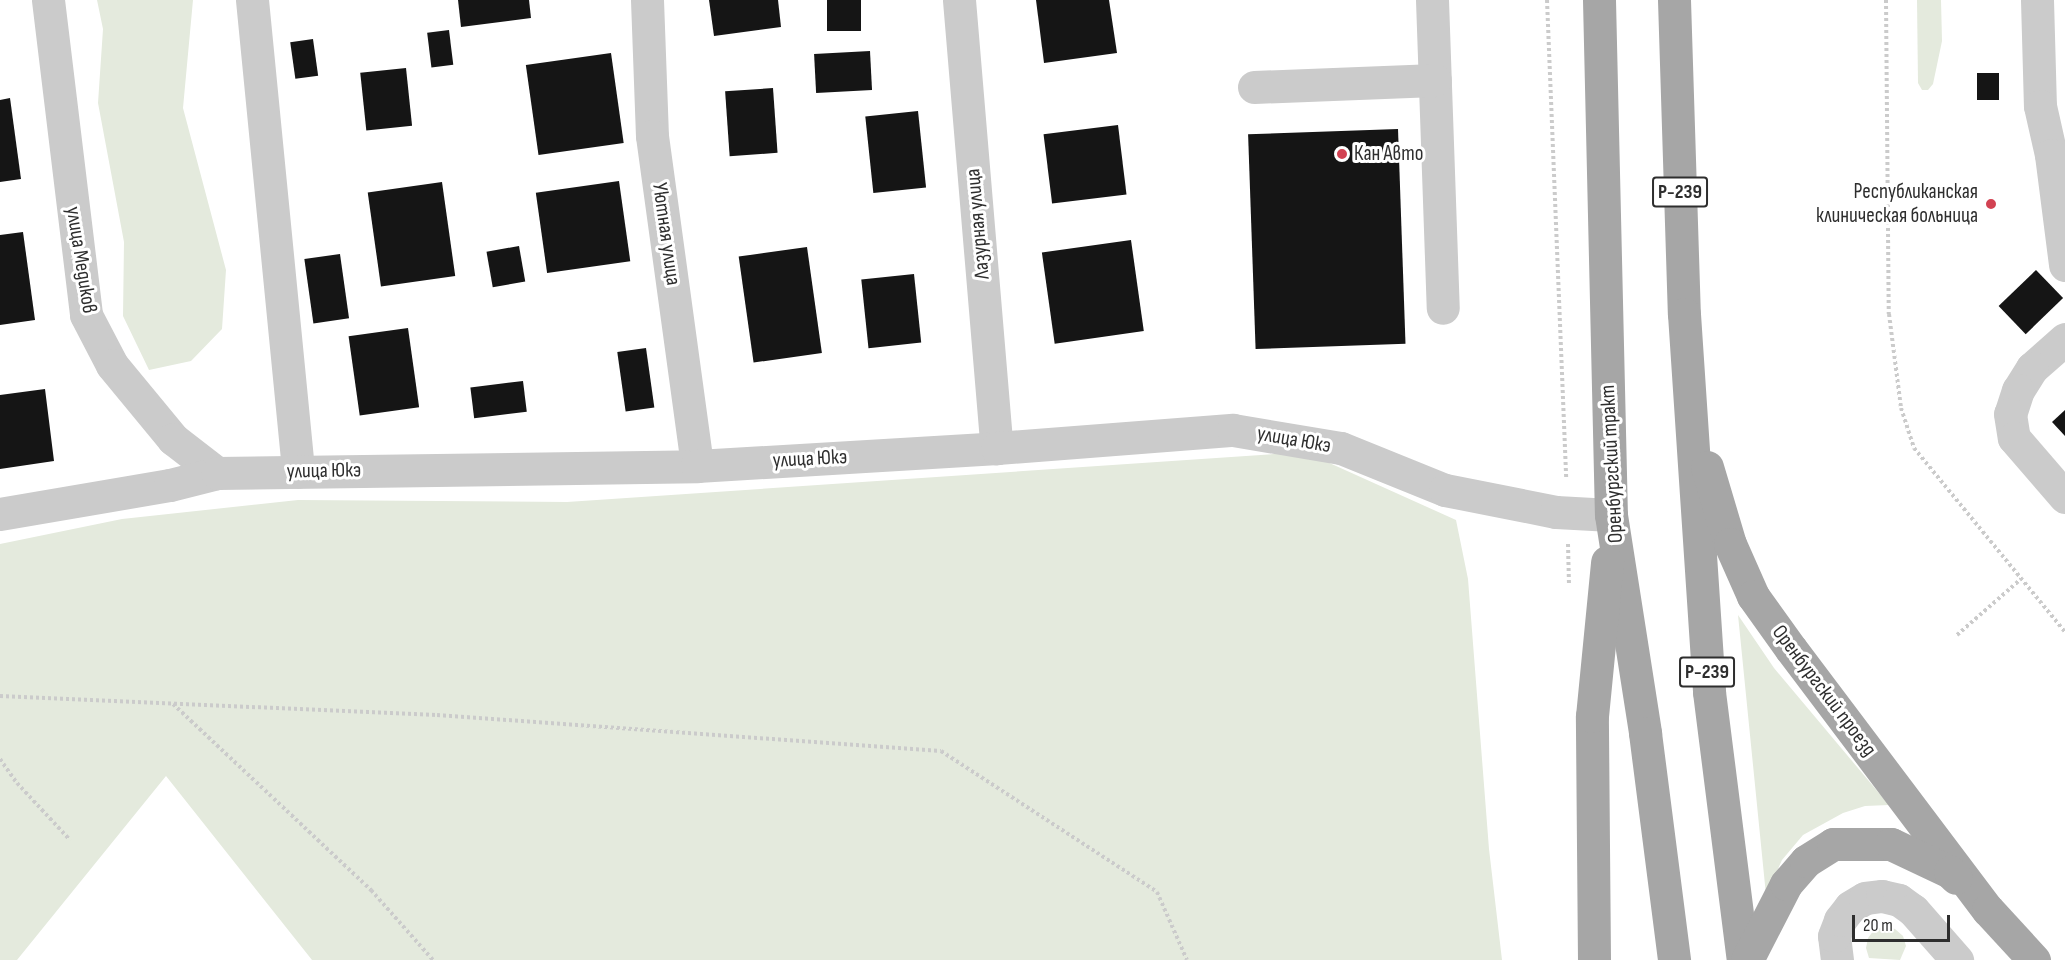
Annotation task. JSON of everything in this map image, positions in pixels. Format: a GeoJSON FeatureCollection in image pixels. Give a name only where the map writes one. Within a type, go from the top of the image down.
{"type":"FeatureCollection","features":[{"type":"Feature","properties":{"kind":"main road","name":"Оренбургский тракт"},"geometry":{"type":"LineString","coordinates":[[1599,0],[1611,515],[1645,733],[1674,960]]}},
{"type":"Feature","properties":{"kind":"main road","name":"Р-239"},"geometry":{"type":"LineString","coordinates":[[1674,0],[1689,383],[1708,692],[1745,960]]}},
{"type":"Feature","properties":{"kind":"main road","name":"Оренбургский проезд"},"geometry":{"type":"LineString","coordinates":[[1689,383],[1706,463],[1730,543],[1753,596],[1989,910],[2034,960]]}},
{"type":"Feature","properties":{"kind":"main road"},"geometry":{"type":"LineString","coordinates":[[1594,960],[1592,716],[1611,515]]}},
{"type":"Feature","properties":{"kind":"main road"},"geometry":{"type":"LineString","coordinates":[[1745,960],[1786,884],[1806,861],[1833,844],[1892,844],[1950,872],[1989,910]]}},
{"type":"Feature","properties":{"kind":"street","name":"улица Медиков"},"geometry":{"type":"LineString","coordinates":[[48,0],[86,315],[112,365],[173,440],[217,473]]}},
{"type":"Feature","properties":{"kind":"street"},"geometry":{"type":"LineString","coordinates":[[252,0],[298,472]]}},
{"type":"Feature","properties":{"kind":"street","name":"Уютная улица"},"geometry":{"type":"LineString","coordinates":[[647,0],[652,136],[697,466]]}},
{"type":"Feature","properties":{"kind":"street","name":"Лазурная улица"},"geometry":{"type":"LineString","coordinates":[[959,0],[997,448]]}},
{"type":"Feature","properties":{"kind":"street"},"geometry":{"type":"LineString","coordinates":[[1432,0],[1443,308]]}},
{"type":"Feature","properties":{"kind":"street"},"geometry":{"type":"LineString","coordinates":[[2037,0],[2040,106],[2051,155],[2065,265]]}},
{"type":"Feature","properties":{"kind":"street"},"geometry":{"type":"LineString","coordinates":[[1254,87],[1435,80]]}},
{"type":"Feature","properties":{"kind":"street"},"geometry":{"type":"LineString","coordinates":[[2065,339],[2032,368],[2019,390],[2010,414],[2014,438],[2065,497]]}},
{"type":"Feature","properties":{"kind":"street","name":"улица Юкэ"},"geometry":{"type":"LineString","coordinates":[[0,514],[170,485],[217,473],[697,466],[997,448],[1233,430],[1341,448],[1445,490],[1556,512],[1611,515]]}},
{"type":"Feature","properties":{"kind":"street"},"geometry":{"type":"LineString","coordinates":[[1837,960],[1834,936],[1840,920],[1850,907],[1865,898],[1882,896],[1899,900],[1913,910],[1954,959]]}},
{"type":"Feature","properties":{"kind":"path"},"geometry":{"type":"LineString","coordinates":[[1886,0],[1889,314],[1900,408],[1914,448],[2065,632]]}},
{"type":"Feature","properties":{"kind":"path"},"geometry":{"type":"LineString","coordinates":[[1957,635],[2021,579]]}},
{"type":"Feature","properties":{"kind":"path"},"geometry":{"type":"LineString","coordinates":[[0,696],[437,715],[941,751],[1157,891],[1187,960]]}},
{"type":"Feature","properties":{"kind":"path"},"geometry":{"type":"LineString","coordinates":[[172,703],[371,890],[433,960]]}},
{"type":"Feature","properties":{"kind":"path"},"geometry":{"type":"LineString","coordinates":[[0,759],[17,783],[70,840]]}},
{"type":"Feature","properties":{"kind":"shaded area"},"geometry":{"type":"Polygon","coordinates":[[[97,0],[193,0],[183,108],[226,270],[222,329],[191,361],[149,370],[123,316],[124,242],[98,103],[103,29],[97,0]]]}},
{"type":"Feature","properties":{"kind":"shaded area"},"geometry":{"type":"Polygon","coordinates":[[[1917,0],[1941,0],[1942,41],[1933,84],[1928,90],[1922,90],[1918,83],[1917,0]]]}},
{"type":"Feature","properties":{"kind":"shaded area"},"geometry":{"type":"Polygon","coordinates":[[[1305,452],[1456,520],[1468,579],[1489,849],[1502,960],[312,960],[166,776],[17,960],[0,960],[0,544],[122,519],[298,500],[567,502],[1305,452]]]}},
{"type":"Feature","properties":{"kind":"shaded area"},"geometry":{"type":"Polygon","coordinates":[[[1738,615],[1774,668],[1889,805],[1865,806],[1843,813],[1803,835],[1782,860],[1766,895],[1738,615]]]}},
{"type":"Feature","properties":{"kind":"shaded area"},"geometry":{"type":"Polygon","coordinates":[[[1885,926],[1895,929],[1903,936],[1906,946],[1900,960],[1869,958],[1866,948],[1868,938],[1874,930],[1885,926]]]}},
{"type":"Feature","properties":{"kind":"building"},"geometry":{"type":"Polygon","coordinates":[[[458,0],[529,0],[531,18],[461,27],[458,0]]]}},
{"type":"Feature","properties":{"kind":"building"},"geometry":{"type":"Polygon","coordinates":[[[709,0],[778,0],[781,27],[714,36],[709,0]]]}},
{"type":"Feature","properties":{"kind":"building"},"geometry":{"type":"Polygon","coordinates":[[[827,0],[861,0],[861,31],[827,31],[827,0]]]}},
{"type":"Feature","properties":{"kind":"building"},"geometry":{"type":"Polygon","coordinates":[[[1036,0],[1109,0],[1117,53],[1044,63],[1036,0]]]}},
{"type":"Feature","properties":{"kind":"building"},"geometry":{"type":"Polygon","coordinates":[[[449,30],[453,65],[431,67],[427,33],[449,30]]]}},
{"type":"Feature","properties":{"kind":"building"},"geometry":{"type":"Polygon","coordinates":[[[313,39],[318,76],[295,79],[290,42],[313,39]]]}},
{"type":"Feature","properties":{"kind":"building"},"geometry":{"type":"Polygon","coordinates":[[[870,51],[872,90],[816,93],[814,54],[870,51]]]}},
{"type":"Feature","properties":{"kind":"building"},"geometry":{"type":"Polygon","coordinates":[[[611,53],[624,143],[539,155],[526,65],[611,53]]]}},
{"type":"Feature","properties":{"kind":"building"},"geometry":{"type":"Polygon","coordinates":[[[406,68],[412,126],[366,130],[360,73],[406,68]]]}},
{"type":"Feature","properties":{"kind":"building"},"geometry":{"type":"Polygon","coordinates":[[[1977,73],[1999,73],[1999,100],[1977,100],[1977,73]]]}},
{"type":"Feature","properties":{"kind":"building"},"geometry":{"type":"Polygon","coordinates":[[[773,88],[778,153],[730,156],[725,91],[773,88]]]}},
{"type":"Feature","properties":{"kind":"building"},"geometry":{"type":"Polygon","coordinates":[[[10,98],[21,179],[0,182],[0,100],[10,98]]]}},
{"type":"Feature","properties":{"kind":"building"},"geometry":{"type":"Polygon","coordinates":[[[918,111],[926,188],[873,193],[865,117],[918,111]]]}},
{"type":"Feature","properties":{"kind":"building"},"geometry":{"type":"Polygon","coordinates":[[[1118,125],[1127,194],[1052,204],[1044,134],[1118,125]]]}},
{"type":"Feature","properties":{"kind":"building"},"geometry":{"type":"Polygon","coordinates":[[[1398,129],[1406,344],[1256,349],[1248,134],[1398,129]]]}},
{"type":"Feature","properties":{"kind":"building"},"geometry":{"type":"Polygon","coordinates":[[[619,181],[630,261],[547,273],[536,193],[619,181]]]}},
{"type":"Feature","properties":{"kind":"building"},"geometry":{"type":"Polygon","coordinates":[[[442,182],[455,276],[381,287],[368,192],[442,182]]]}},
{"type":"Feature","properties":{"kind":"building"},"geometry":{"type":"Polygon","coordinates":[[[23,232],[35,320],[0,325],[0,235],[23,232]]]}},
{"type":"Feature","properties":{"kind":"building"},"geometry":{"type":"Polygon","coordinates":[[[1131,240],[1144,331],[1055,344],[1042,253],[1131,240]]]}},
{"type":"Feature","properties":{"kind":"building"},"geometry":{"type":"Polygon","coordinates":[[[519,246],[525,281],[493,287],[487,252],[519,246]]]}},
{"type":"Feature","properties":{"kind":"building"},"geometry":{"type":"Polygon","coordinates":[[[807,247],[822,353],[754,363],[739,257],[807,247]]]}},
{"type":"Feature","properties":{"kind":"building"},"geometry":{"type":"Polygon","coordinates":[[[340,254],[349,318],[313,323],[304,259],[340,254]]]}},
{"type":"Feature","properties":{"kind":"building"},"geometry":{"type":"Polygon","coordinates":[[[2036,270],[2063,298],[2026,334],[1999,306],[2036,270]]]}},
{"type":"Feature","properties":{"kind":"building"},"geometry":{"type":"Polygon","coordinates":[[[914,274],[921,343],[869,348],[861,280],[914,274]]]}},
{"type":"Feature","properties":{"kind":"building"},"geometry":{"type":"Polygon","coordinates":[[[408,328],[419,407],[360,416],[349,336],[408,328]]]}},
{"type":"Feature","properties":{"kind":"building"},"geometry":{"type":"Polygon","coordinates":[[[646,348],[654,407],[626,411],[617,352],[646,348]]]}},
{"type":"Feature","properties":{"kind":"building"},"geometry":{"type":"Polygon","coordinates":[[[523,381],[527,412],[474,418],[470,387],[523,381]]]}},
{"type":"Feature","properties":{"kind":"building"},"geometry":{"type":"Polygon","coordinates":[[[45,389],[54,461],[0,469],[0,395],[45,389]]]}},
{"type":"Feature","properties":{"kind":"building"},"geometry":{"type":"Polygon","coordinates":[[[2065,410],[2065,436],[2052,422],[2065,410]]]}},
{"type":"Feature","properties":{"kind":"place","name":"Кан Авто"},"geometry":{"type":"Point","coordinates":[1342,154]}},
{"type":"Feature","properties":{"kind":"place","name":"Республиканская клиническая больница"},"geometry":{"type":"Point","coordinates":[1991,204]}}]}
